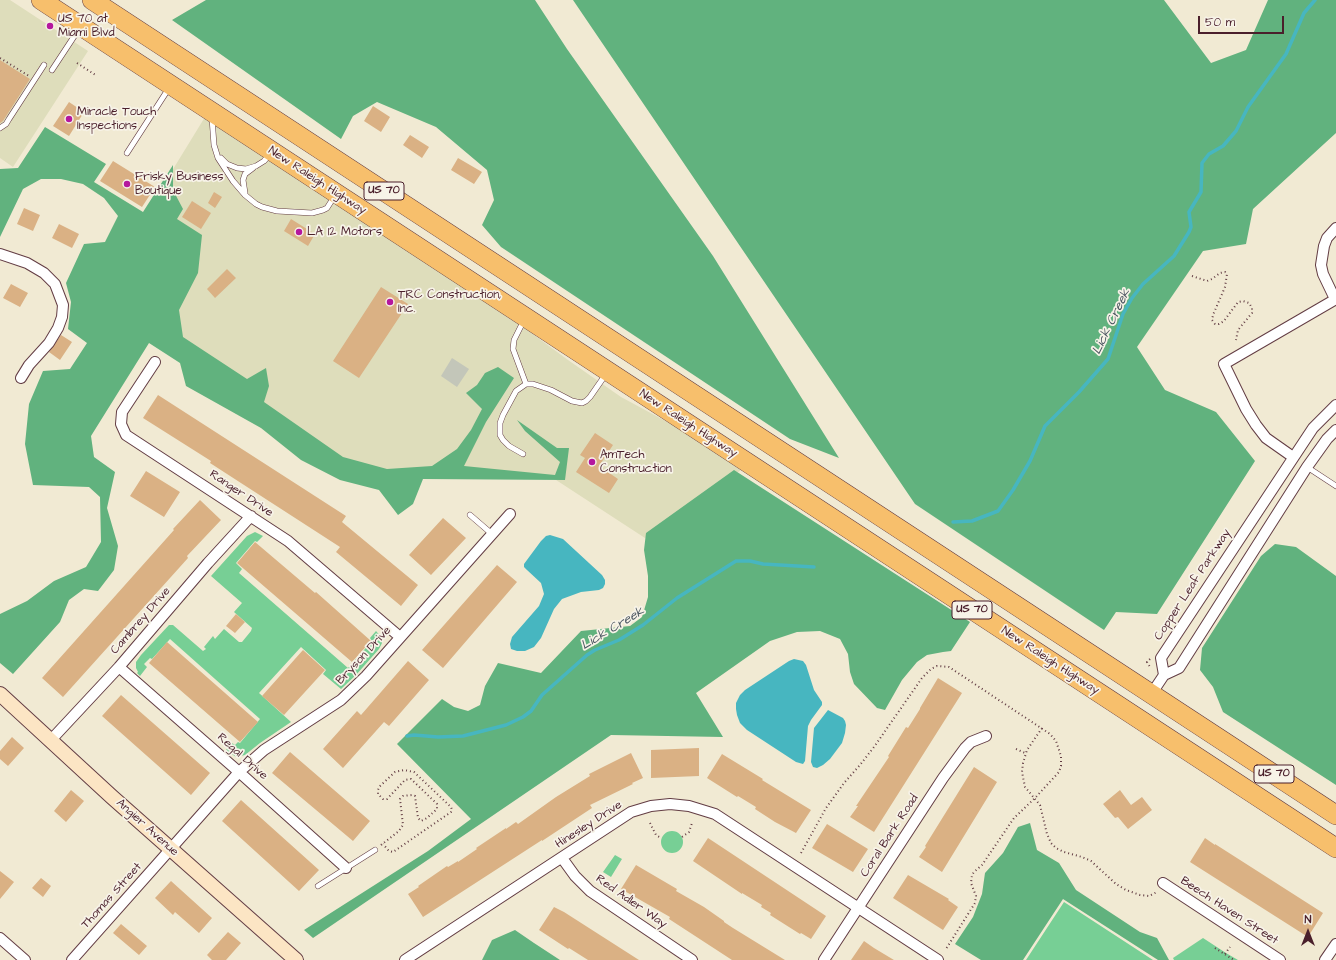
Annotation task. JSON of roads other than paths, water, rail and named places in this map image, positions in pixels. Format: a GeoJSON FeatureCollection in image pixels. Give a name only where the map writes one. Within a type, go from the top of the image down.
{"type":"FeatureCollection","features":[{"type":"Feature","properties":{"kind":"highway","name":"New Raleigh Highway"},"geometry":{"type":"LineString","coordinates":[[41,0],[80,27],[272,151],[1336,848]]}},
{"type":"Feature","properties":{"kind":"highway"},"geometry":{"type":"LineString","coordinates":[[80,27],[99,2]]}},
{"type":"Feature","properties":{"kind":"highway","name":"US 70"},"geometry":{"type":"LineString","coordinates":[[99,2],[352,170],[1336,815]]}},
{"type":"Feature","properties":{"kind":"highway"},"geometry":{"type":"LineString","coordinates":[[336,194],[352,170]]}},
{"type":"Feature","properties":{"kind":"street"},"geometry":{"type":"LineString","coordinates":[[1293,457],[1266,438],[1256,425],[1246,409],[1224,364],[1335,299],[1323,274],[1321,265],[1327,238],[1336,228]]}},
{"type":"Feature","properties":{"kind":"street"},"geometry":{"type":"LineString","coordinates":[[0,254],[27,263],[44,273],[55,284],[63,305],[62,317],[58,328],[49,342],[29,365],[21,378]]}},
{"type":"Feature","properties":{"kind":"street","name":"Ranger Drive"},"geometry":{"type":"LineString","coordinates":[[155,362],[122,412],[121,424],[126,435],[251,516],[288,542],[400,637]]}},
{"type":"Feature","properties":{"kind":"street","name":"Copper Leaf Parkway"},"geometry":{"type":"LineString","coordinates":[[1164,675],[1161,658],[1313,428],[1336,405]]}},
{"type":"Feature","properties":{"kind":"street"},"geometry":{"type":"LineString","coordinates":[[1152,693],[1164,675],[1179,668],[1307,467],[1326,439],[1336,430]]}},
{"type":"Feature","properties":{"kind":"street","name":"Bryson Drive"},"geometry":{"type":"LineString","coordinates":[[171,849],[239,772],[264,750],[341,700],[366,676],[510,514]]}},
{"type":"Feature","properties":{"kind":"street","name":"Cambrey Drive"},"geometry":{"type":"LineString","coordinates":[[50,741],[119,667],[208,563],[251,516]]}},
{"type":"Feature","properties":{"kind":"street","name":"Regal Drive"},"geometry":{"type":"LineString","coordinates":[[119,667],[346,868]]}},
{"type":"Feature","properties":{"kind":"street","name":"Angier Avenue"},"geometry":{"type":"LineString","coordinates":[[0,694],[50,741],[296,960]]}},
{"type":"Feature","properties":{"kind":"street","name":"Coral Bark Road"},"geometry":{"type":"LineString","coordinates":[[824,960],[943,778],[971,742],[986,736]]}},
{"type":"Feature","properties":{"kind":"street","name":"Hinesley Drive"},"geometry":{"type":"LineString","coordinates":[[405,960],[631,812],[651,806],[670,804],[689,806],[715,814],[938,960]]}},
{"type":"Feature","properties":{"kind":"street","name":"Thomas Street"},"geometry":{"type":"LineString","coordinates":[[72,960],[171,849]]}},
{"type":"Feature","properties":{"kind":"street","name":"Red Adler Way"},"geometry":{"type":"LineString","coordinates":[[562,858],[578,880],[590,891],[692,960]]}},
{"type":"Feature","properties":{"kind":"street","name":"Beech Haven Street"},"geometry":{"type":"LineString","coordinates":[[1161,886],[1280,960]]}},
{"type":"Feature","properties":{"kind":"street"},"geometry":{"type":"LineString","coordinates":[[0,938],[25,960]]}},
{"type":"Feature","properties":{"kind":"street"},"geometry":{"type":"LineString","coordinates":[[1325,960],[1336,944]]}},
{"type":"Feature","properties":{"kind":"lane"},"geometry":{"type":"LineString","coordinates":[[52,70],[80,27]]}},
{"type":"Feature","properties":{"kind":"lane"},"geometry":{"type":"LineString","coordinates":[[0,128],[9,120],[44,65]]}},
{"type":"Feature","properties":{"kind":"lane"},"geometry":{"type":"LineString","coordinates":[[127,153],[171,86]]}},
{"type":"Feature","properties":{"kind":"lane"},"geometry":{"type":"LineString","coordinates":[[212,113],[214,145],[218,158],[225,170],[245,195],[256,204],[269,210],[312,213],[327,208],[336,194]]}},
{"type":"Feature","properties":{"kind":"lane"},"geometry":{"type":"LineString","coordinates":[[214,145],[219,157],[226,164],[237,168],[246,169],[256,166]]}},
{"type":"Feature","properties":{"kind":"lane"},"geometry":{"type":"LineString","coordinates":[[245,195],[242,180],[245,174],[264,161],[272,151]]}},
{"type":"Feature","properties":{"kind":"lane"},"geometry":{"type":"LineString","coordinates":[[525,318],[514,340],[513,349],[526,384]]}},
{"type":"Feature","properties":{"kind":"lane"},"geometry":{"type":"LineString","coordinates":[[523,454],[509,446],[500,435],[502,415],[516,391],[526,384],[533,384],[541,386],[572,401],[582,403],[590,397],[607,371]]}},
{"type":"Feature","properties":{"kind":"lane"},"geometry":{"type":"LineString","coordinates":[[1307,467],[1336,486]]}},
{"type":"Feature","properties":{"kind":"lane"},"geometry":{"type":"LineString","coordinates":[[470,515],[492,534]]}},
{"type":"Feature","properties":{"kind":"lane"},"geometry":{"type":"LineString","coordinates":[[318,886],[375,850]]}},
{"type":"Feature","properties":{"kind":"water"},"geometry":{"type":"Polygon","coordinates":[[[550,535],[563,539],[602,575],[605,580],[605,584],[603,588],[599,590],[581,592],[562,599],[554,609],[541,638],[534,647],[525,651],[517,651],[511,649],[510,644],[512,637],[539,606],[544,594],[541,583],[524,567],[524,564],[541,541],[546,536],[550,535]]]}},
{"type":"Feature","properties":{"kind":"water"},"geometry":{"type":"Polygon","coordinates":[[[794,659],[803,661],[806,665],[814,690],[822,702],[822,705],[808,726],[805,761],[803,764],[796,762],[747,730],[740,723],[736,709],[736,703],[740,695],[745,690],[794,659]]]}},
{"type":"Feature","properties":{"kind":"water"},"geometry":{"type":"Polygon","coordinates":[[[828,710],[843,718],[846,725],[845,733],[842,743],[830,759],[817,768],[813,767],[811,762],[814,728],[828,710]]]}},
{"type":"Feature","properties":{"kind":"waterway","name":"Lick Creek"},"geometry":{"type":"LineString","coordinates":[[953,522],[972,521],[998,511],[1013,490],[1030,461],[1045,426],[1079,392],[1108,359],[1123,314],[1132,298],[1143,284],[1174,256],[1189,232],[1191,227],[1189,212],[1201,192],[1202,163],[1209,154],[1223,146],[1236,131],[1248,107],[1286,54],[1304,13],[1315,0]]}},
{"type":"Feature","properties":{"kind":"waterway","name":"Lick Creek"},"geometry":{"type":"LineString","coordinates":[[407,736],[463,736],[506,725],[523,717],[531,711],[542,695],[587,655],[619,640],[643,625],[677,598],[736,561],[814,567]]}},
{"type":"Feature","properties":{"kind":"place","name":"US 70 at Miami Blvd"},"geometry":{"type":"Point","coordinates":[50,26]}},
{"type":"Feature","properties":{"kind":"place","name":"Miracle Touch Inspections"},"geometry":{"type":"Point","coordinates":[69,119]}},
{"type":"Feature","properties":{"kind":"place","name":"Frisky Business Boutique"},"geometry":{"type":"Point","coordinates":[127,184]}},
{"type":"Feature","properties":{"kind":"place","name":"LA 12 Motors"},"geometry":{"type":"Point","coordinates":[299,232]}},
{"type":"Feature","properties":{"kind":"place","name":"TRC Construction, Inc."},"geometry":{"type":"Point","coordinates":[390,302]}},
{"type":"Feature","properties":{"kind":"place","name":"AmTech Construction"},"geometry":{"type":"Point","coordinates":[592,462]}}]}
